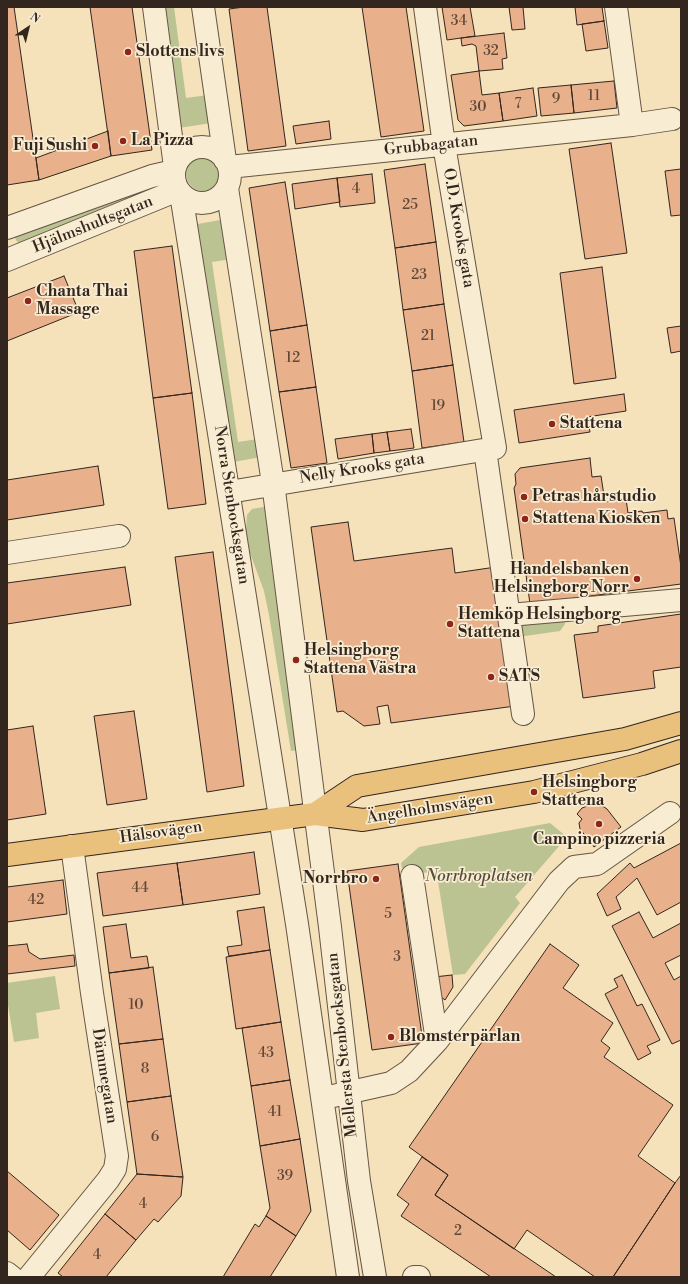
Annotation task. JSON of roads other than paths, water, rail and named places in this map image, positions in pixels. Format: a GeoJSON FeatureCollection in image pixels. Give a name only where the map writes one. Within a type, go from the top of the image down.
{"type":"FeatureCollection","features":[{"type":"Feature","properties":{"kind":"main road"},"geometry":{"type":"LineString","coordinates":[[315,814],[357,786],[625,739],[681,723]]}},
{"type":"Feature","properties":{"kind":"main road","name":"Ängelholmsvägen"},"geometry":{"type":"LineString","coordinates":[[315,814],[363,820],[534,792],[642,764],[681,751]]}},
{"type":"Feature","properties":{"kind":"main road","name":"Hälsovägen"},"geometry":{"type":"LineString","coordinates":[[7,855],[280,817],[315,814]]}},
{"type":"Feature","properties":{"kind":"street","name":"Norra Stenbocksgatan"},"geometry":{"type":"LineString","coordinates":[[154,7],[177,180],[229,492],[280,817]]}},
{"type":"Feature","properties":{"kind":"street"},"geometry":{"type":"LineString","coordinates":[[203,7],[274,484],[315,814]]}},
{"type":"Feature","properties":{"kind":"street","name":"O.D. Krooks gata"},"geometry":{"type":"LineString","coordinates":[[425,7],[444,145],[490,449],[509,615],[523,714]]}},
{"type":"Feature","properties":{"kind":"street"},"geometry":{"type":"LineString","coordinates":[[616,7],[632,125]]}},
{"type":"Feature","properties":{"kind":"street","name":"Grubbagatan"},"geometry":{"type":"LineString","coordinates":[[227,172],[444,145],[632,125],[672,119]]}},
{"type":"Feature","properties":{"kind":"street"},"geometry":{"type":"LineString","coordinates":[[195,148],[210,148],[219,153],[227,172],[218,198],[205,203],[192,201],[177,180],[182,155],[195,148]]}},
{"type":"Feature","properties":{"kind":"street","name":"Hjälmshultsgatan"},"geometry":{"type":"LineString","coordinates":[[7,228],[152,176],[177,180]]}},
{"type":"Feature","properties":{"kind":"street","name":"Hjälmshultsgatan"},"geometry":{"type":"LineString","coordinates":[[7,260],[177,180]]}},
{"type":"Feature","properties":{"kind":"street","name":"Nelly Krooks gata"},"geometry":{"type":"LineString","coordinates":[[229,492],[490,449]]}},
{"type":"Feature","properties":{"kind":"street"},"geometry":{"type":"LineString","coordinates":[[7,553],[119,536]]}},
{"type":"Feature","properties":{"kind":"street"},"geometry":{"type":"LineString","coordinates":[[509,615],[681,600]]}},
{"type":"Feature","properties":{"kind":"street"},"geometry":{"type":"LineString","coordinates":[[322,1098],[391,1084],[400,1079],[437,1041],[558,881],[574,867],[597,864],[670,813]]}},
{"type":"Feature","properties":{"kind":"street","name":"Mellersta Stenbocksgatan"},"geometry":{"type":"LineString","coordinates":[[315,814],[330,927],[359,1182],[374,1277]]}},
{"type":"Feature","properties":{"kind":"street","name":"Mellersta Stenbocksgatan"},"geometry":{"type":"LineString","coordinates":[[280,817],[348,1277]]}},
{"type":"Feature","properties":{"kind":"street","name":"Dämmegatan"},"geometry":{"type":"LineString","coordinates":[[29,1277],[108,1180],[115,1169],[116,1156],[72,846]]}},
{"type":"Feature","properties":{"kind":"street"},"geometry":{"type":"LineString","coordinates":[[412,876],[437,1041]]}},
{"type":"Feature","properties":{"kind":"street"},"geometry":{"type":"LineString","coordinates":[[7,1273],[12,1277]]}},
{"type":"Feature","properties":{"kind":"street"},"geometry":{"type":"LineString","coordinates":[[414,1277],[420,1277]]}},
{"type":"Feature","properties":{"kind":"place","name":"Slottens livs"},"geometry":{"type":"Point","coordinates":[128,52]}},
{"type":"Feature","properties":{"kind":"place","name":"La Pizza"},"geometry":{"type":"Point","coordinates":[123,141]}},
{"type":"Feature","properties":{"kind":"place","name":"Fuji Sushi"},"geometry":{"type":"Point","coordinates":[95,146]}},
{"type":"Feature","properties":{"kind":"place","name":"Chanta Thai Massage"},"geometry":{"type":"Point","coordinates":[28,301]}},
{"type":"Feature","properties":{"kind":"place","name":"Stattena"},"geometry":{"type":"Point","coordinates":[552,424]}},
{"type":"Feature","properties":{"kind":"place","name":"Petras hårstudio"},"geometry":{"type":"Point","coordinates":[524,497]}},
{"type":"Feature","properties":{"kind":"place","name":"Stattena Kiosken"},"geometry":{"type":"Point","coordinates":[525,519]}},
{"type":"Feature","properties":{"kind":"place","name":"Handelsbanken Helsingborg Norr"},"geometry":{"type":"Point","coordinates":[637,579]}},
{"type":"Feature","properties":{"kind":"place","name":"Hemköp Helsingborg Stattena"},"geometry":{"type":"Point","coordinates":[450,624]}},
{"type":"Feature","properties":{"kind":"place","name":"Helsingborg Stattena Västra"},"geometry":{"type":"Point","coordinates":[296,660]}},
{"type":"Feature","properties":{"kind":"place","name":"SATS"},"geometry":{"type":"Point","coordinates":[491,677]}},
{"type":"Feature","properties":{"kind":"place","name":"Helsingborg Stattena"},"geometry":{"type":"Point","coordinates":[534,792]}},
{"type":"Feature","properties":{"kind":"place","name":"Campino pizzeria"},"geometry":{"type":"Point","coordinates":[599,824]}},
{"type":"Feature","properties":{"kind":"place","name":"Norrbro"},"geometry":{"type":"Point","coordinates":[376,879]}},
{"type":"Feature","properties":{"kind":"place","name":"Blomsterpärlan"},"geometry":{"type":"Point","coordinates":[391,1037]}},
{"type":"Feature","properties":{"kind":"park label","name":"Norrbroplatsen"},"geometry":{"type":"Point","coordinates":[479,877]}}]}
